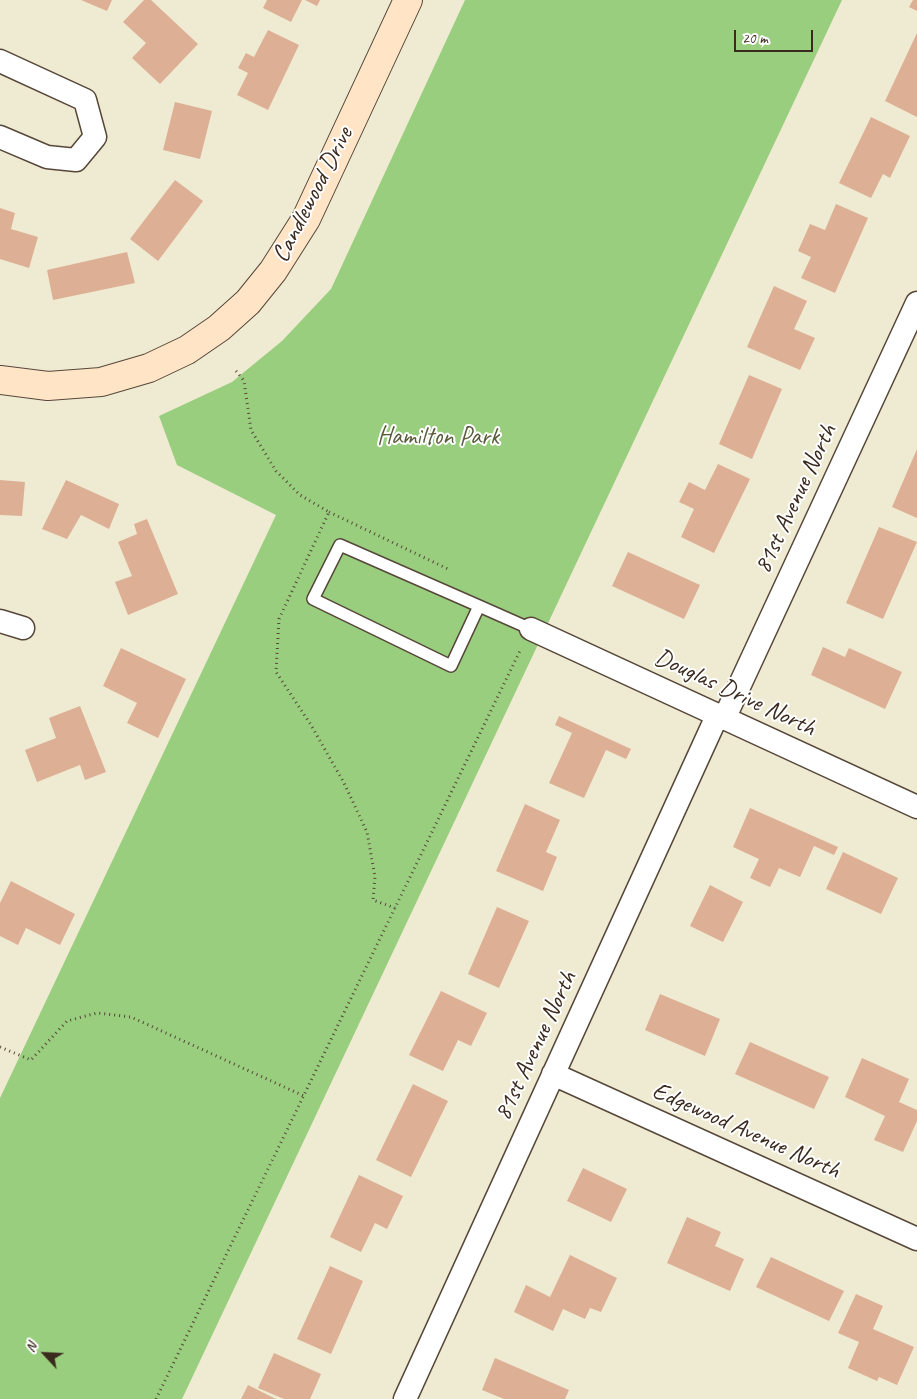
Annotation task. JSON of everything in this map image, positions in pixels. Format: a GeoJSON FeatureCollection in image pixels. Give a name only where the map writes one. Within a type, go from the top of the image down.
{"type":"FeatureCollection","features":[{"type":"Feature","properties":{"kind":"street","name":"Candlewood Drive"},"geometry":{"type":"LineString","coordinates":[[0,380],[48,386],[102,382],[150,368],[187,350],[219,328],[248,302],[273,271],[306,219],[408,0]]}},
{"type":"Feature","properties":{"kind":"street"},"geometry":{"type":"LineString","coordinates":[[0,61],[85,100],[95,137],[76,160],[47,157],[0,138]]}},
{"type":"Feature","properties":{"kind":"street","name":"81st Avenue North"},"geometry":{"type":"LineString","coordinates":[[405,1399],[553,1074],[917,303]]}},
{"type":"Feature","properties":{"kind":"street"},"geometry":{"type":"LineString","coordinates":[[0,621],[23,628]]}},
{"type":"Feature","properties":{"kind":"street","name":"Douglas Drive North"},"geometry":{"type":"LineString","coordinates":[[531,629],[917,807]]}},
{"type":"Feature","properties":{"kind":"street","name":"Edgewood Avenue North"},"geometry":{"type":"LineString","coordinates":[[553,1074],[917,1238]]}},
{"type":"Feature","properties":{"kind":"lane"},"geometry":{"type":"LineString","coordinates":[[479,606],[451,666],[313,599],[340,545],[479,606],[531,629]]}},
{"type":"Feature","properties":{"kind":"path"},"geometry":{"type":"LineString","coordinates":[[236,371],[244,381],[251,430],[276,470],[300,495],[329,512],[279,619],[276,672],[311,725],[344,783],[366,832],[374,877],[372,900],[395,908]]}},
{"type":"Feature","properties":{"kind":"path"},"geometry":{"type":"LineString","coordinates":[[156,1399],[531,629]]}},
{"type":"Feature","properties":{"kind":"path"},"geometry":{"type":"LineString","coordinates":[[0,1047],[31,1060],[66,1021],[97,1013],[130,1017],[304,1096]]}},
{"type":"Feature","properties":{"kind":"green space","name":"Hamilton Park"},"geometry":{"type":"Polygon","coordinates":[[[465,0],[842,0],[182,1399],[0,1399],[0,1098],[276,515],[177,465],[159,416],[232,382],[282,341],[331,289],[465,0]]]}},
{"type":"Feature","properties":{"kind":"building"},"geometry":{"type":"Polygon","coordinates":[[[81,0],[112,0],[107,11],[81,0]]]}},
{"type":"Feature","properties":{"kind":"building"},"geometry":{"type":"Polygon","coordinates":[[[144,0],[151,0],[198,44],[160,84],[132,58],[146,43],[123,22],[144,0]]]}},
{"type":"Feature","properties":{"kind":"building"},"geometry":{"type":"Polygon","coordinates":[[[267,0],[302,0],[291,22],[263,8],[267,0]]]}},
{"type":"Feature","properties":{"kind":"building"},"geometry":{"type":"Polygon","coordinates":[[[305,0],[320,0],[317,6],[305,0]]]}},
{"type":"Feature","properties":{"kind":"building"},"geometry":{"type":"Polygon","coordinates":[[[913,0],[917,0],[917,11],[909,7],[913,0]]]}},
{"type":"Feature","properties":{"kind":"building"},"geometry":{"type":"Polygon","coordinates":[[[268,30],[299,45],[268,110],[237,95],[248,73],[238,68],[246,53],[254,57],[268,30]]]}},
{"type":"Feature","properties":{"kind":"building"},"geometry":{"type":"Polygon","coordinates":[[[917,33],[917,117],[885,101],[917,33]]]}},
{"type":"Feature","properties":{"kind":"building"},"geometry":{"type":"Polygon","coordinates":[[[175,102],[212,111],[200,159],[163,150],[175,102]]]}},
{"type":"Feature","properties":{"kind":"building"},"geometry":{"type":"Polygon","coordinates":[[[871,117],[910,136],[890,178],[883,174],[871,198],[839,183],[871,117]]]}},
{"type":"Feature","properties":{"kind":"building"},"geometry":{"type":"Polygon","coordinates":[[[175,180],[203,201],[158,261],[130,239],[175,180]]]}},
{"type":"Feature","properties":{"kind":"building"},"geometry":{"type":"Polygon","coordinates":[[[836,204],[868,218],[835,293],[801,278],[811,257],[798,251],[810,224],[825,230],[836,204]]]}},
{"type":"Feature","properties":{"kind":"building"},"geometry":{"type":"Polygon","coordinates":[[[0,208],[15,213],[11,229],[38,237],[29,268],[0,259],[0,208]]]}},
{"type":"Feature","properties":{"kind":"building"},"geometry":{"type":"Polygon","coordinates":[[[127,252],[135,283],[53,300],[47,270],[127,252]]]}},
{"type":"Feature","properties":{"kind":"building"},"geometry":{"type":"Polygon","coordinates":[[[774,286],[807,301],[794,329],[815,338],[800,370],[747,347],[774,286]]]}},
{"type":"Feature","properties":{"kind":"building"},"geometry":{"type":"Polygon","coordinates":[[[749,375],[782,389],[752,459],[719,444],[749,375]]]}},
{"type":"Feature","properties":{"kind":"building"},"geometry":{"type":"Polygon","coordinates":[[[917,449],[917,518],[892,507],[917,449]]]}},
{"type":"Feature","properties":{"kind":"building"},"geometry":{"type":"Polygon","coordinates":[[[718,464],[750,479],[714,553],[681,537],[694,509],[679,502],[689,482],[705,490],[718,464]]]}},
{"type":"Feature","properties":{"kind":"building"},"geometry":{"type":"Polygon","coordinates":[[[0,480],[25,482],[22,516],[0,515],[0,480]]]}},
{"type":"Feature","properties":{"kind":"building"},"geometry":{"type":"Polygon","coordinates":[[[66,480],[119,504],[109,529],[81,515],[67,539],[42,529],[66,480]]]}},
{"type":"Feature","properties":{"kind":"building"},"geometry":{"type":"Polygon","coordinates":[[[147,519],[178,594],[128,615],[115,582],[132,576],[118,542],[137,534],[134,524],[147,519]]]}},
{"type":"Feature","properties":{"kind":"building"},"geometry":{"type":"Polygon","coordinates":[[[879,527],[917,542],[883,619],[846,603],[879,527]]]}},
{"type":"Feature","properties":{"kind":"building"},"geometry":{"type":"Polygon","coordinates":[[[628,552],[700,585],[684,619],[612,586],[628,552]]]}},
{"type":"Feature","properties":{"kind":"building"},"geometry":{"type":"Polygon","coordinates":[[[823,647],[845,657],[849,648],[902,672],[885,709],[811,675],[823,647]]]}},
{"type":"Feature","properties":{"kind":"building"},"geometry":{"type":"Polygon","coordinates":[[[121,648],[186,679],[158,738],[127,723],[137,703],[103,686],[121,648]]]}},
{"type":"Feature","properties":{"kind":"building"},"geometry":{"type":"Polygon","coordinates":[[[80,706],[106,772],[85,780],[80,765],[37,782],[25,750],[56,738],[49,718],[80,706]]]}},
{"type":"Feature","properties":{"kind":"building"},"geometry":{"type":"Polygon","coordinates":[[[559,716],[631,749],[626,759],[606,750],[584,798],[549,783],[572,733],[555,725],[559,716]]]}},
{"type":"Feature","properties":{"kind":"building"},"geometry":{"type":"Polygon","coordinates":[[[525,804],[560,820],[546,852],[557,857],[543,891],[496,871],[525,804]]]}},
{"type":"Feature","properties":{"kind":"building"},"geometry":{"type":"Polygon","coordinates":[[[750,808],[838,847],[834,855],[814,846],[800,877],[779,868],[770,887],[750,878],[759,859],[733,847],[750,808]]]}},
{"type":"Feature","properties":{"kind":"building"},"geometry":{"type":"Polygon","coordinates":[[[843,852],[898,878],[881,914],[826,889],[843,852]]]}},
{"type":"Feature","properties":{"kind":"building"},"geometry":{"type":"Polygon","coordinates":[[[11,881],[75,914],[60,945],[26,928],[18,945],[0,936],[0,903],[11,881]]]}},
{"type":"Feature","properties":{"kind":"building"},"geometry":{"type":"Polygon","coordinates":[[[710,885],[743,902],[723,942],[690,926],[710,885]]]}},
{"type":"Feature","properties":{"kind":"building"},"geometry":{"type":"Polygon","coordinates":[[[497,907],[529,921],[499,988],[468,974],[497,907]]]}},
{"type":"Feature","properties":{"kind":"building"},"geometry":{"type":"Polygon","coordinates":[[[441,991],[487,1013],[471,1046],[458,1040],[443,1071],[409,1055],[441,991]]]}},
{"type":"Feature","properties":{"kind":"building"},"geometry":{"type":"Polygon","coordinates":[[[660,994],[720,1019],[705,1056],[645,1030],[660,994]]]}},
{"type":"Feature","properties":{"kind":"building"},"geometry":{"type":"Polygon","coordinates":[[[750,1042],[829,1077],[814,1109],[735,1074],[750,1042]]]}},
{"type":"Feature","properties":{"kind":"building"},"geometry":{"type":"Polygon","coordinates":[[[862,1058],[909,1079],[899,1102],[917,1110],[917,1121],[903,1152],[874,1140],[885,1116],[845,1097],[862,1058]]]}},
{"type":"Feature","properties":{"kind":"building"},"geometry":{"type":"Polygon","coordinates":[[[413,1084],[448,1101],[411,1177],[376,1160],[413,1084]]]}},
{"type":"Feature","properties":{"kind":"building"},"geometry":{"type":"Polygon","coordinates":[[[583,1168],[627,1189],[611,1222],[567,1201],[583,1168]]]}},
{"type":"Feature","properties":{"kind":"building"},"geometry":{"type":"Polygon","coordinates":[[[359,1175],[403,1196],[387,1229],[375,1223],[361,1252],[330,1237],[359,1175]]]}},
{"type":"Feature","properties":{"kind":"building"},"geometry":{"type":"Polygon","coordinates":[[[687,1217],[721,1232],[715,1246],[744,1259],[730,1291],[667,1263],[687,1217]]]}},
{"type":"Feature","properties":{"kind":"building"},"geometry":{"type":"Polygon","coordinates":[[[570,1255],[617,1278],[601,1312],[590,1308],[585,1319],[563,1309],[553,1331],[514,1312],[526,1285],[550,1297],[570,1255]]]}},
{"type":"Feature","properties":{"kind":"building"},"geometry":{"type":"Polygon","coordinates":[[[771,1257],[844,1291],[829,1321],[756,1287],[771,1257]]]}},
{"type":"Feature","properties":{"kind":"building"},"geometry":{"type":"Polygon","coordinates":[[[330,1266],[363,1281],[331,1354],[297,1339],[330,1266]]]}},
{"type":"Feature","properties":{"kind":"building"},"geometry":{"type":"Polygon","coordinates":[[[856,1294],[883,1306],[873,1329],[914,1347],[897,1385],[879,1377],[877,1381],[848,1368],[859,1342],[838,1333],[856,1294]]]}},
{"type":"Feature","properties":{"kind":"building"},"geometry":{"type":"Polygon","coordinates":[[[274,1353],[321,1374],[310,1399],[284,1399],[258,1388],[274,1353]]]}},
{"type":"Feature","properties":{"kind":"building"},"geometry":{"type":"Polygon","coordinates":[[[495,1358],[569,1390],[565,1399],[504,1399],[482,1390],[495,1358]]]}},
{"type":"Feature","properties":{"kind":"building"},"geometry":{"type":"Polygon","coordinates":[[[248,1385],[276,1399],[241,1399],[248,1385]]]}}]}
